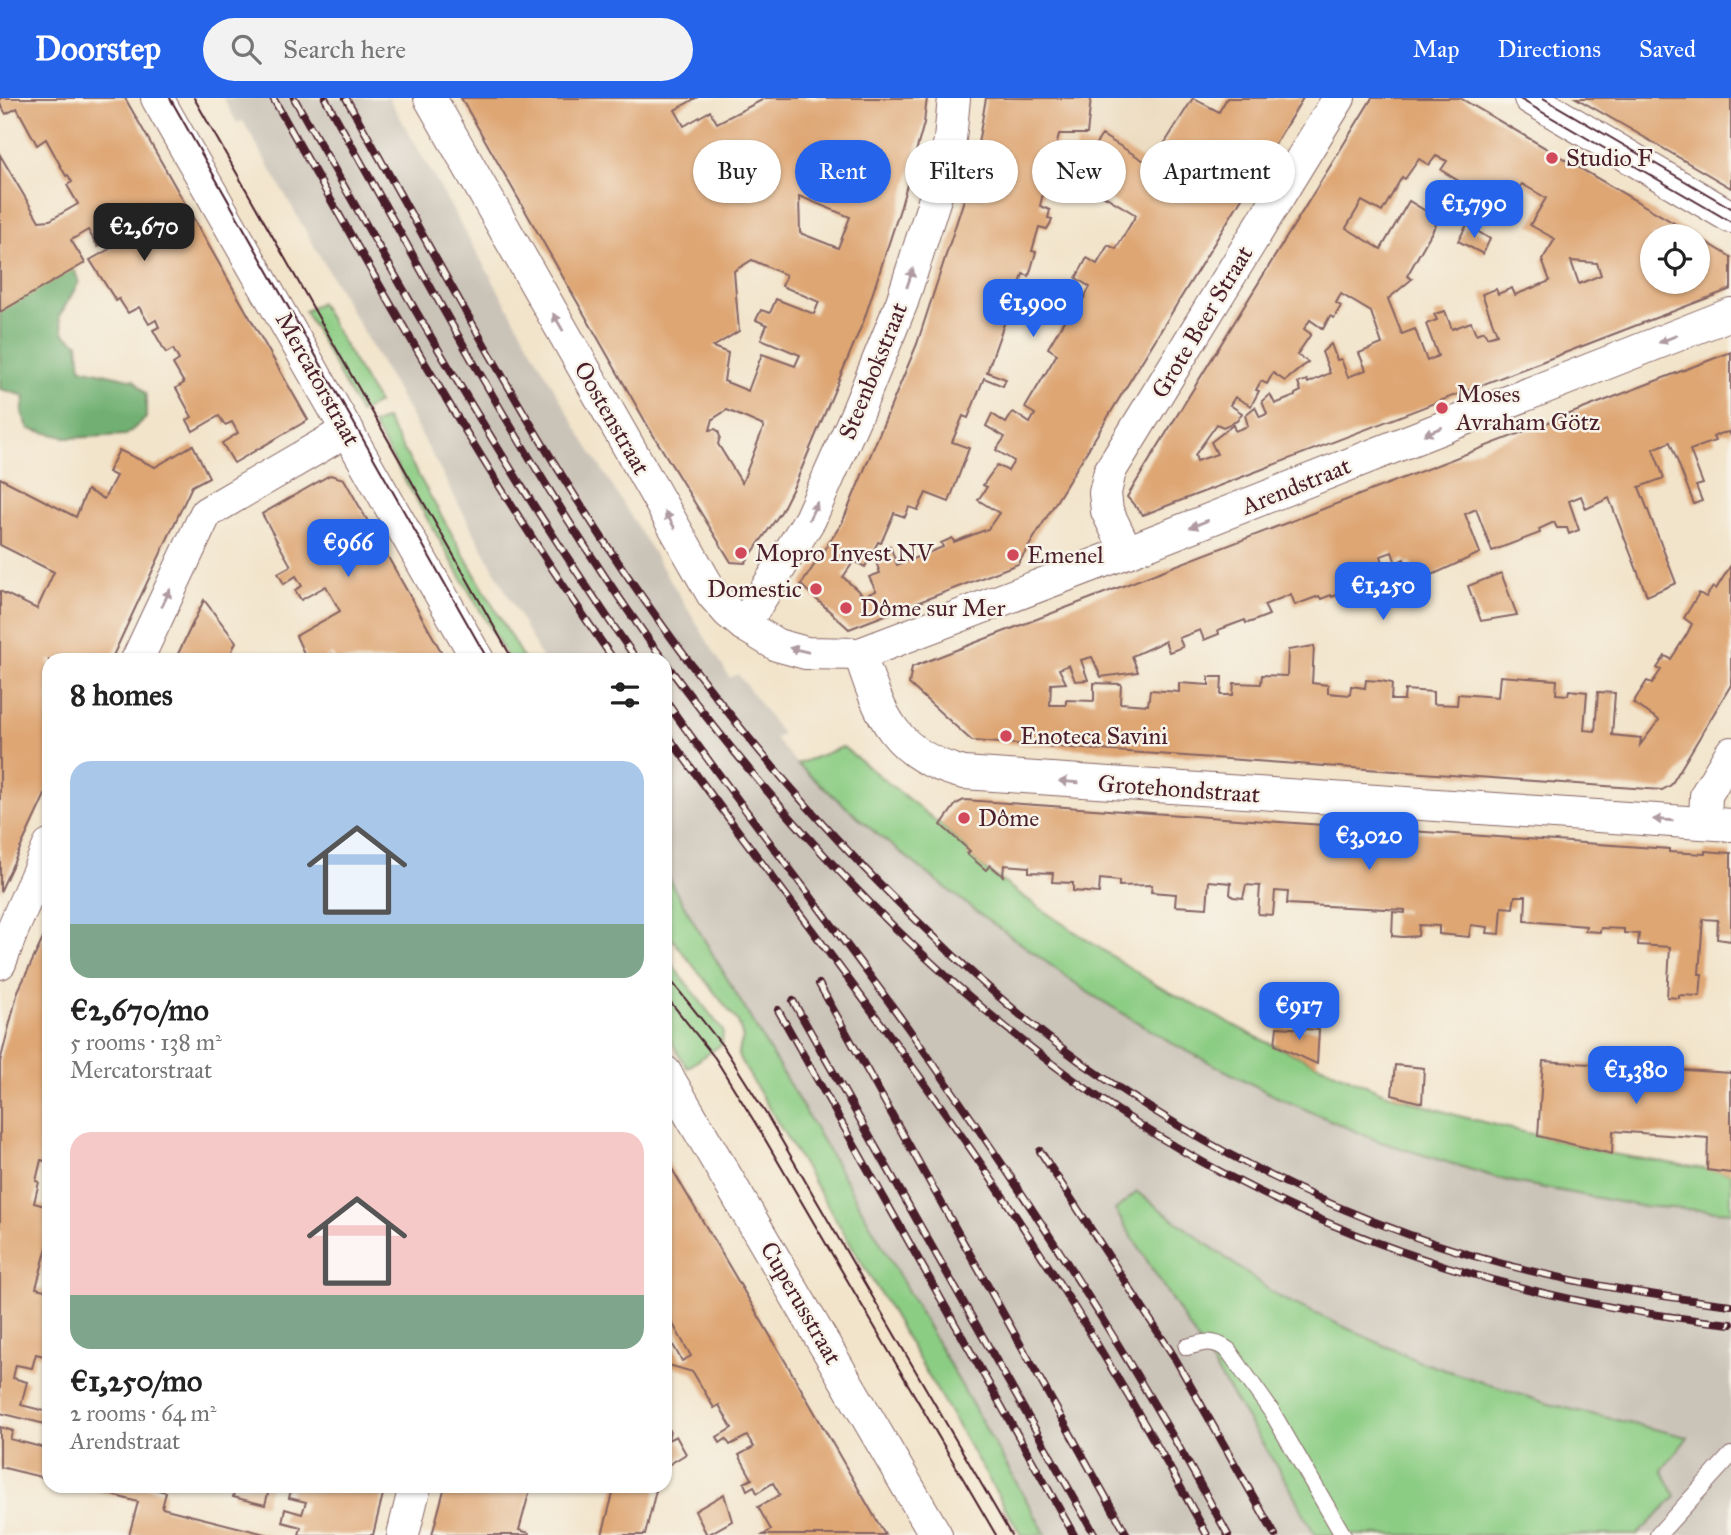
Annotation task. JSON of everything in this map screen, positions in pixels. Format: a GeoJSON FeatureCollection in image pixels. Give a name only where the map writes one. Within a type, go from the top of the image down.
{"type":"FeatureCollection","features":[{"type":"Feature","properties":{"kind":"street","name":"Mercatorstraat"},"geometry":{"type":"LineString","coordinates":[[157,98],[474,653]]}},
{"type":"Feature","properties":{"kind":"street","name":"Oostenstraat"},"geometry":{"type":"LineString","coordinates":[[430,98],[709,587],[728,612],[776,645],[806,653],[860,654]]}},
{"type":"Feature","properties":{"kind":"street","name":"Steenbokstraat"},"geometry":{"type":"LineString","coordinates":[[744,625],[810,519],[902,302],[944,170],[954,98]]}},
{"type":"Feature","properties":{"kind":"street","name":"Grote Beer Straat"},"geometry":{"type":"LineString","coordinates":[[1127,552],[1107,511],[1105,494],[1110,471],[1339,98]]}},
{"type":"Feature","properties":{"kind":"street"},"geometry":{"type":"LineString","coordinates":[[1530,98],[1731,217]]}},
{"type":"Feature","properties":{"kind":"street","name":"Arendstraat"},"geometry":{"type":"LineString","coordinates":[[860,654],[1731,314]]}},
{"type":"Feature","properties":{"kind":"street"},"geometry":{"type":"LineString","coordinates":[[140,653],[206,513],[348,430]]}},
{"type":"Feature","properties":{"kind":"street","name":"Grotehondstraat"},"geometry":{"type":"LineString","coordinates":[[860,654],[878,709],[894,731],[918,753],[964,774],[1718,824]]}},
{"type":"Feature","properties":{"kind":"street"},"geometry":{"type":"LineString","coordinates":[[1718,824],[1706,795],[1731,753]]}},
{"type":"Feature","properties":{"kind":"street"},"geometry":{"type":"LineString","coordinates":[[0,963],[42,862]]}},
{"type":"Feature","properties":{"kind":"street","name":"Cuperusstraat"},"geometry":{"type":"LineString","coordinates":[[672,1084],[936,1535]]}},
{"type":"Feature","properties":{"kind":"street"},"geometry":{"type":"LineString","coordinates":[[403,1535],[413,1493]]}},
{"type":"Feature","properties":{"kind":"lane"},"geometry":{"type":"LineString","coordinates":[[1187,1347],[1206,1341],[1219,1343],[1228,1350],[1272,1412],[1343,1535]]}},
{"type":"Feature","properties":{"kind":"lane"},"geometry":{"type":"LineString","coordinates":[[1658,1535],[1731,1455]]}},
{"type":"Feature","properties":{"kind":"shaded area"},"geometry":{"type":"Polygon","coordinates":[[[223,98],[389,98],[576,427],[730,678],[738,674],[782,734],[775,739],[797,764],[877,834],[973,909],[1089,993],[1177,1046],[1277,1097],[1378,1141],[1508,1181],[1640,1206],[1731,1212],[1731,1535],[1046,1535],[832,1157],[672,885],[672,653],[539,653],[406,407],[243,121],[237,123],[223,98]]]}},
{"type":"Feature","properties":{"kind":"shaded area"},"geometry":{"type":"Polygon","coordinates":[[[986,98],[1194,98],[1264,140],[1140,140],[1140,200],[1126,191],[1126,140],[1032,140],[1032,157],[1018,155],[1018,140],[980,140],[986,98]]]}},
{"type":"Feature","properties":{"kind":"shaded area"},"geometry":{"type":"Polygon","coordinates":[[[1146,203],[1239,203],[1213,245],[1146,203]]]}},
{"type":"Feature","properties":{"kind":"green space"},"geometry":{"type":"Polygon","coordinates":[[[72,264],[79,282],[59,317],[64,334],[78,343],[81,368],[134,380],[146,394],[146,418],[126,435],[69,438],[29,429],[22,413],[25,396],[0,389],[0,277],[72,264]]]}},
{"type":"Feature","properties":{"kind":"green space"},"geometry":{"type":"Polygon","coordinates":[[[320,303],[378,403],[360,413],[305,311],[320,303]]]}},
{"type":"Feature","properties":{"kind":"green space"},"geometry":{"type":"Polygon","coordinates":[[[386,419],[520,653],[505,653],[373,425],[386,419]]]}},
{"type":"Feature","properties":{"kind":"green space"},"geometry":{"type":"Polygon","coordinates":[[[843,747],[941,825],[970,851],[968,854],[986,870],[1156,985],[1266,1042],[1384,1093],[1459,1116],[1612,1154],[1731,1173],[1731,1212],[1640,1206],[1508,1181],[1378,1141],[1277,1097],[1177,1046],[1089,993],[973,909],[877,834],[797,764],[843,747]]]}},
{"type":"Feature","properties":{"kind":"green space"},"geometry":{"type":"Polygon","coordinates":[[[672,885],[832,1157],[1046,1535],[1021,1535],[739,1058],[743,1038],[738,1022],[672,939],[672,885]]]}},
{"type":"Feature","properties":{"kind":"green space"},"geometry":{"type":"Polygon","coordinates":[[[672,964],[723,1031],[722,1044],[687,1068],[672,1043],[672,964]]]}},
{"type":"Feature","properties":{"kind":"green space"},"geometry":{"type":"Polygon","coordinates":[[[1137,1192],[1277,1296],[1418,1361],[1549,1404],[1688,1437],[1662,1470],[1676,1497],[1637,1535],[1315,1535],[1288,1484],[1115,1210],[1137,1192]]]}},
{"type":"Feature","properties":{"kind":"building"},"geometry":{"type":"Polygon","coordinates":[[[0,98],[125,98],[308,420],[234,463],[222,443],[238,433],[232,422],[225,425],[219,416],[193,431],[187,420],[192,417],[176,388],[184,383],[173,364],[179,360],[173,349],[166,353],[153,330],[159,327],[156,320],[149,324],[139,307],[128,313],[119,299],[116,301],[90,260],[127,239],[123,233],[98,247],[88,230],[71,240],[85,263],[0,312],[0,155],[39,221],[50,220],[78,204],[67,185],[72,182],[46,139],[37,145],[17,108],[6,114],[0,104],[0,98]]]}},
{"type":"Feature","properties":{"kind":"building"},"geometry":{"type":"Polygon","coordinates":[[[461,98],[696,98],[675,110],[684,126],[710,111],[717,123],[766,98],[927,98],[919,140],[905,140],[905,192],[864,320],[796,482],[781,512],[745,563],[731,562],[649,428],[461,98]],[[752,260],[734,271],[739,331],[713,347],[728,353],[724,381],[748,391],[762,354],[795,366],[800,355],[761,339],[767,325],[756,320],[761,310],[770,313],[776,299],[814,314],[819,302],[782,286],[786,275],[752,260]],[[727,410],[713,419],[710,430],[718,431],[718,444],[742,483],[764,426],[727,410]]]}},
{"type":"Feature","properties":{"kind":"building"},"geometry":{"type":"Polygon","coordinates":[[[986,98],[1091,98],[1087,134],[1059,134],[1058,140],[1032,140],[1032,203],[1041,203],[1040,206],[1050,210],[1048,218],[1052,219],[1047,229],[1039,227],[1029,276],[1023,274],[1016,299],[1003,294],[1000,304],[1010,307],[987,372],[1006,379],[1003,386],[984,378],[968,418],[963,416],[952,442],[969,448],[949,502],[926,493],[918,510],[909,507],[905,517],[894,513],[881,543],[878,542],[865,567],[854,561],[843,577],[864,596],[876,591],[869,577],[880,573],[875,559],[890,546],[897,565],[943,547],[941,543],[952,538],[954,542],[988,529],[999,513],[978,500],[987,487],[983,485],[997,465],[1008,471],[1014,461],[996,450],[1005,437],[986,426],[992,414],[1006,423],[1013,412],[1030,423],[1035,414],[1025,408],[1057,354],[1048,348],[1072,307],[1065,303],[1069,296],[1081,303],[1090,287],[1076,278],[1087,258],[1097,264],[1108,245],[1116,249],[1136,215],[1116,203],[1126,203],[1126,150],[1140,158],[1140,203],[1239,203],[1018,564],[849,629],[801,585],[842,523],[917,344],[963,203],[1018,203],[1018,140],[979,140],[986,98]]]}},
{"type":"Feature","properties":{"kind":"building"},"geometry":{"type":"Polygon","coordinates":[[[1193,98],[1219,112],[1227,98],[1303,98],[1277,140],[1167,140],[1193,98]]]}},
{"type":"Feature","properties":{"kind":"building"},"geometry":{"type":"Polygon","coordinates":[[[1372,98],[1460,98],[1675,224],[1640,224],[1640,294],[1710,294],[1710,244],[1731,257],[1731,289],[1143,515],[1127,497],[1372,98]],[[1436,156],[1429,165],[1419,159],[1405,179],[1402,177],[1382,212],[1362,201],[1346,228],[1381,249],[1409,201],[1439,219],[1407,276],[1412,279],[1388,299],[1402,334],[1415,329],[1427,361],[1438,356],[1426,324],[1437,320],[1434,314],[1445,311],[1452,329],[1471,322],[1476,334],[1484,331],[1487,337],[1497,334],[1482,294],[1496,289],[1498,294],[1512,288],[1515,295],[1550,281],[1542,260],[1555,239],[1530,225],[1546,198],[1522,184],[1509,204],[1487,192],[1475,212],[1463,204],[1469,191],[1441,170],[1447,161],[1436,156]],[[1571,261],[1579,284],[1601,275],[1597,263],[1571,261]],[[1341,294],[1336,303],[1341,306],[1334,318],[1330,316],[1323,329],[1310,320],[1304,329],[1311,334],[1297,355],[1308,362],[1285,381],[1273,373],[1267,384],[1261,381],[1251,406],[1235,397],[1230,405],[1242,413],[1237,421],[1223,427],[1217,424],[1195,455],[1197,461],[1217,454],[1211,442],[1233,425],[1235,431],[1248,426],[1245,415],[1255,407],[1260,417],[1267,414],[1262,401],[1270,394],[1275,404],[1301,391],[1298,383],[1307,380],[1308,383],[1330,373],[1322,352],[1331,344],[1348,377],[1366,370],[1359,353],[1382,344],[1371,312],[1341,294]]]}},
{"type":"Feature","properties":{"kind":"building"},"geometry":{"type":"Polygon","coordinates":[[[1576,98],[1731,98],[1731,188],[1630,129],[1576,98]]]}},
{"type":"Feature","properties":{"kind":"building"},"geometry":{"type":"Polygon","coordinates":[[[1467,225],[1490,239],[1483,254],[1458,241],[1467,225]]]}},
{"type":"Feature","properties":{"kind":"building"},"geometry":{"type":"Polygon","coordinates":[[[1731,352],[1731,436],[1729,432],[1719,434],[1713,437],[1715,441],[1690,450],[1703,484],[1696,486],[1702,501],[1694,504],[1670,442],[1653,449],[1664,478],[1639,487],[1676,583],[1647,596],[1609,498],[1586,509],[1581,496],[1569,501],[1579,530],[1569,534],[1567,528],[1557,528],[1554,522],[1539,529],[1540,533],[1492,551],[1476,509],[1465,514],[1480,553],[1430,576],[1426,566],[1414,571],[1411,562],[1406,564],[1404,559],[1396,563],[1392,552],[1381,556],[1388,577],[1376,581],[1374,578],[1374,584],[1364,588],[1363,584],[1332,597],[1331,595],[1321,599],[1319,596],[1295,605],[1291,594],[1264,605],[1269,615],[1218,630],[1219,634],[1204,640],[1200,630],[1179,638],[1183,647],[1169,652],[1165,641],[1132,656],[1138,672],[1101,677],[1092,657],[1081,660],[1088,680],[1075,681],[1069,665],[1059,669],[1066,683],[1051,684],[1050,705],[1066,705],[1066,700],[1094,701],[1094,683],[1121,684],[1120,703],[1148,705],[1150,690],[1179,692],[1179,683],[1209,685],[1209,677],[1222,677],[1221,695],[1233,695],[1234,683],[1261,684],[1262,675],[1287,676],[1288,650],[1314,646],[1312,683],[1328,685],[1328,693],[1350,695],[1351,686],[1365,688],[1366,680],[1381,681],[1392,683],[1391,700],[1404,700],[1405,690],[1433,692],[1433,704],[1457,705],[1458,694],[1498,697],[1500,676],[1557,680],[1556,694],[1568,695],[1569,690],[1587,692],[1584,730],[1595,731],[1598,692],[1615,693],[1612,735],[1641,738],[1640,745],[1659,720],[1633,703],[1647,681],[1652,683],[1661,670],[1657,668],[1665,656],[1671,659],[1687,634],[1692,624],[1684,618],[1699,593],[1706,597],[1713,587],[1716,589],[1731,565],[1731,685],[1671,785],[1662,790],[972,741],[909,684],[912,667],[1731,352]]]}},
{"type":"Feature","properties":{"kind":"building"},"geometry":{"type":"Polygon","coordinates":[[[193,445],[209,477],[192,486],[114,653],[42,653],[42,801],[0,892],[0,591],[37,609],[54,572],[0,545],[0,478],[76,517],[87,490],[104,499],[116,476],[108,472],[119,450],[155,467],[193,445]]]}},
{"type":"Feature","properties":{"kind":"building"},"geometry":{"type":"Polygon","coordinates":[[[330,475],[344,479],[442,653],[304,653],[296,636],[340,611],[326,586],[301,600],[295,590],[302,586],[296,576],[284,584],[278,573],[291,566],[262,514],[330,475]]]}},
{"type":"Feature","properties":{"kind":"building"},"geometry":{"type":"Polygon","coordinates":[[[1501,573],[1517,615],[1481,621],[1468,586],[1501,573]]]}},
{"type":"Feature","properties":{"kind":"building"},"geometry":{"type":"Polygon","coordinates":[[[204,600],[236,642],[231,653],[178,653],[204,600]]]}},
{"type":"Feature","properties":{"kind":"building"},"geometry":{"type":"Polygon","coordinates":[[[964,800],[1669,849],[1669,852],[1731,853],[1731,941],[1717,939],[1718,920],[1703,919],[1700,996],[1679,995],[1679,998],[1667,997],[1670,947],[1638,945],[1639,934],[1624,933],[1624,929],[1601,928],[1600,932],[1585,931],[1586,926],[1525,921],[1526,896],[1515,896],[1513,908],[1502,907],[1500,934],[1487,933],[1488,927],[1471,925],[1469,937],[1439,934],[1439,926],[1419,925],[1418,936],[1403,937],[1392,936],[1393,912],[1405,913],[1405,910],[1287,904],[1288,892],[1275,891],[1273,915],[1258,914],[1260,886],[1246,885],[1243,898],[1230,894],[1231,883],[1209,881],[1207,908],[1175,906],[1176,894],[1151,892],[1152,885],[1119,886],[1119,881],[1100,879],[1099,893],[1073,891],[1073,883],[1052,882],[1053,873],[1029,872],[1029,867],[1004,865],[1003,876],[990,865],[986,870],[967,854],[970,851],[941,825],[956,804],[964,800]]]}},
{"type":"Feature","properties":{"kind":"building"},"geometry":{"type":"Polygon","coordinates":[[[42,941],[42,1160],[34,1203],[42,1205],[42,1266],[36,1288],[42,1289],[42,1356],[36,1354],[32,1368],[16,1365],[13,1378],[27,1382],[21,1405],[42,1410],[42,1423],[0,1413],[0,1062],[18,991],[42,941]]]}},
{"type":"Feature","properties":{"kind":"building"},"geometry":{"type":"Polygon","coordinates":[[[1277,1027],[1319,1030],[1317,1064],[1275,1045],[1277,1027]]]}},
{"type":"Feature","properties":{"kind":"building"},"geometry":{"type":"Polygon","coordinates":[[[1543,1061],[1731,1073],[1731,1173],[1707,1170],[1708,1138],[1613,1131],[1612,1154],[1538,1136],[1543,1061]]]}},
{"type":"Feature","properties":{"kind":"building"},"geometry":{"type":"Polygon","coordinates":[[[1395,1065],[1424,1068],[1422,1103],[1392,1095],[1395,1065]]]}},
{"type":"Feature","properties":{"kind":"building"},"geometry":{"type":"Polygon","coordinates":[[[672,1169],[885,1535],[763,1535],[771,1530],[758,1507],[780,1495],[773,1483],[757,1493],[754,1486],[747,1490],[744,1483],[752,1479],[739,1455],[754,1447],[747,1436],[730,1445],[726,1439],[720,1443],[717,1437],[732,1428],[719,1405],[714,1408],[693,1372],[672,1366],[672,1343],[682,1361],[691,1356],[672,1322],[672,1169]]]}},
{"type":"Feature","properties":{"kind":"building"},"geometry":{"type":"Polygon","coordinates":[[[0,1427],[13,1431],[10,1439],[42,1447],[42,1477],[0,1467],[0,1427]]]}},
{"type":"Feature","properties":{"kind":"building"},"geometry":{"type":"Polygon","coordinates":[[[676,1436],[686,1454],[672,1463],[672,1438],[676,1436]]]}},
{"type":"Feature","properties":{"kind":"building"},"geometry":{"type":"Polygon","coordinates":[[[105,1493],[166,1493],[162,1508],[269,1535],[129,1535],[138,1502],[105,1493]]]}},
{"type":"Feature","properties":{"kind":"building"},"geometry":{"type":"Polygon","coordinates":[[[234,1493],[268,1493],[265,1505],[233,1497],[234,1493]]]}},
{"type":"Feature","properties":{"kind":"building"},"geometry":{"type":"Polygon","coordinates":[[[290,1493],[383,1493],[373,1535],[299,1535],[301,1527],[282,1522],[285,1509],[302,1514],[306,1502],[289,1498],[290,1493]]]}},
{"type":"Feature","properties":{"kind":"building"},"geometry":{"type":"Polygon","coordinates":[[[443,1493],[529,1493],[519,1530],[529,1535],[432,1535],[443,1493]]]}},
{"type":"Feature","properties":{"kind":"building"},"geometry":{"type":"Polygon","coordinates":[[[613,1493],[655,1493],[645,1535],[602,1535],[613,1493]]]}},
{"type":"Feature","properties":{"kind":"building"},"geometry":{"type":"Polygon","coordinates":[[[724,1494],[732,1521],[707,1535],[695,1511],[724,1494]]]}},
{"type":"Feature","properties":{"kind":"tram line"},"geometry":{"type":"LineString","coordinates":[[170,98],[484,653]]}},
{"type":"Feature","properties":{"kind":"tram line"},"geometry":{"type":"LineString","coordinates":[[194,98],[509,653]]}},
{"type":"Feature","properties":{"kind":"tram line"},"geometry":{"type":"LineString","coordinates":[[1518,98],[1731,222]]}},
{"type":"Feature","properties":{"kind":"tram line"},"geometry":{"type":"LineString","coordinates":[[1543,98],[1731,208]]}},
{"type":"Feature","properties":{"kind":"tram line"},"geometry":{"type":"LineString","coordinates":[[672,982],[725,1049],[768,1117],[1011,1535]]}},
{"type":"Feature","properties":{"kind":"tram line"},"geometry":{"type":"LineString","coordinates":[[672,1004],[715,1058],[759,1129],[996,1535]]}},
{"type":"Feature","properties":{"kind":"railway"},"geometry":{"type":"LineString","coordinates":[[273,98],[479,453],[609,653]]}},
{"type":"Feature","properties":{"kind":"railway"},"geometry":{"type":"LineString","coordinates":[[294,98],[501,453],[632,653]]}},
{"type":"Feature","properties":{"kind":"railway"},"geometry":{"type":"LineString","coordinates":[[325,98],[452,325],[551,493],[659,653]]}},
{"type":"Feature","properties":{"kind":"railway"},"geometry":{"type":"LineString","coordinates":[[346,98],[536,433],[604,541],[677,646],[756,747],[841,843],[931,934],[1002,1000],[1078,1060],[1197,1136],[1280,1180],[1366,1218],[1449,1248],[1529,1270],[1649,1294],[1731,1305]]}},
{"type":"Feature","properties":{"kind":"railway"},"geometry":{"type":"LineString","coordinates":[[672,671],[778,803],[852,884],[929,961],[1011,1031],[1096,1095],[1183,1151],[1247,1186],[1312,1216],[1448,1267],[1588,1303],[1731,1324]]}},
{"type":"Feature","properties":{"kind":"railway"},"geometry":{"type":"LineString","coordinates":[[672,710],[913,1035],[997,1157],[1117,1343],[1228,1535]]}},
{"type":"Feature","properties":{"kind":"railway"},"geometry":{"type":"LineString","coordinates":[[672,741],[981,1164],[1098,1346],[1207,1535]]}},
{"type":"Feature","properties":{"kind":"railway"},"geometry":{"type":"LineString","coordinates":[[819,984],[1127,1535]]}},
{"type":"Feature","properties":{"kind":"railway"},"geometry":{"type":"LineString","coordinates":[[793,1001],[1095,1535]]}},
{"type":"Feature","properties":{"kind":"railway"},"geometry":{"type":"LineString","coordinates":[[778,1010],[1074,1535]]}},
{"type":"Feature","properties":{"kind":"railway"},"geometry":{"type":"LineString","coordinates":[[1040,1151],[1173,1355],[1275,1535]]}},
{"type":"Feature","properties":{"kind":"place","name":"Studio F"},"geometry":{"type":"Point","coordinates":[1552,158]}},
{"type":"Feature","properties":{"kind":"place","name":"Moses Avraham Götz"},"geometry":{"type":"Point","coordinates":[1442,408]}},
{"type":"Feature","properties":{"kind":"place","name":"Mopro Invest NV"},"geometry":{"type":"Point","coordinates":[741,553]}},
{"type":"Feature","properties":{"kind":"place","name":"Emenel"},"geometry":{"type":"Point","coordinates":[1013,555]}},
{"type":"Feature","properties":{"kind":"place","name":"Domestic"},"geometry":{"type":"Point","coordinates":[816,589]}},
{"type":"Feature","properties":{"kind":"place","name":"Dôme sur Mer"},"geometry":{"type":"Point","coordinates":[846,608]}},
{"type":"Feature","properties":{"kind":"place","name":"Enoteca Savini"},"geometry":{"type":"Point","coordinates":[1006,736]}},
{"type":"Feature","properties":{"kind":"place","name":"Dôme"},"geometry":{"type":"Point","coordinates":[964,818]}}]}
